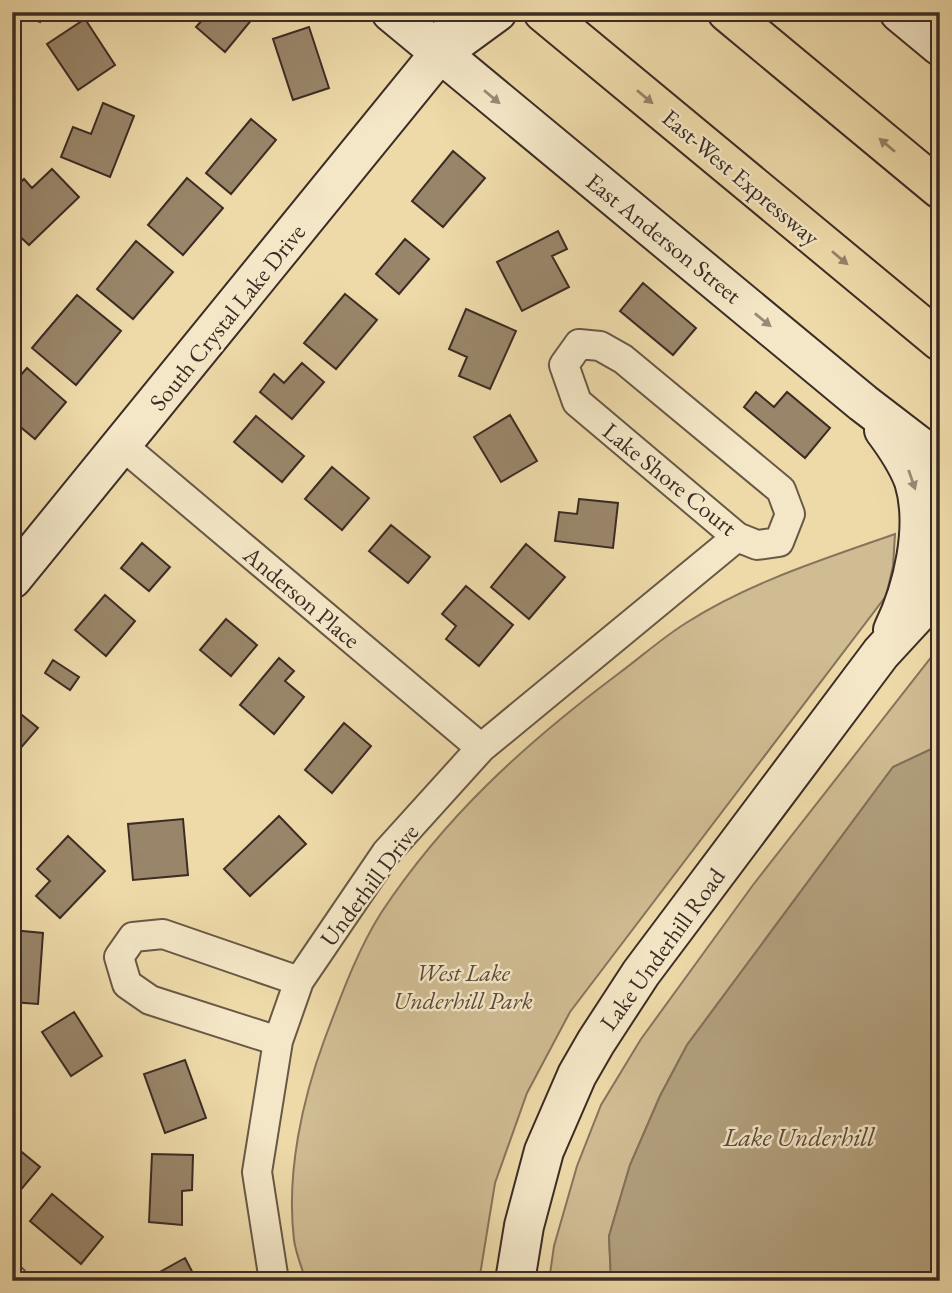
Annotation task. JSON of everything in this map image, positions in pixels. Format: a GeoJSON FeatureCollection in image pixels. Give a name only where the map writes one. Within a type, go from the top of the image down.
{"type":"FeatureCollection","features":[{"type":"Feature","properties":{"kind":"highway","name":"East-West Expressway"},"geometry":{"type":"LineString","coordinates":[[543,12],[940,341]]}},
{"type":"Feature","properties":{"kind":"highway"},"geometry":{"type":"LineString","coordinates":[[727,12],[940,189]]}},
{"type":"Feature","properties":{"kind":"main road","name":"East Anderson Street"},"geometry":{"type":"LineString","coordinates":[[391,12],[863,403],[940,462]]}},
{"type":"Feature","properties":{"kind":"main road","name":"South Crystal Lake Drive"},"geometry":{"type":"LineString","coordinates":[[12,579],[123,446],[440,53],[461,12]]}},
{"type":"Feature","properties":{"kind":"main road","name":"South Crystal Lake Drive"},"geometry":{"type":"LineString","coordinates":[[440,53],[497,12]]}},
{"type":"Feature","properties":{"kind":"main road"},"geometry":{"type":"LineString","coordinates":[[899,12],[940,46]]}},
{"type":"Feature","properties":{"kind":"main road","name":"Lake Underhill Road"},"geometry":{"type":"LineString","coordinates":[[863,403],[900,452],[917,493],[917,543],[909,592],[881,653]]}},
{"type":"Feature","properties":{"kind":"main road","name":"Lake Underhill Road"},"geometry":{"type":"LineString","coordinates":[[515,1281],[524,1226],[544,1151],[558,1114],[589,1053],[641,972],[881,653],[940,589]]}},
{"type":"Feature","properties":{"kind":"street","name":"Lake Shore Court"},"geometry":{"type":"LineString","coordinates":[[579,344],[600,346],[623,359],[781,490],[790,514],[779,542],[757,545],[737,537],[577,402],[564,365],[579,344]]}},
{"type":"Feature","properties":{"kind":"street","name":"Anderson Place"},"geometry":{"type":"LineString","coordinates":[[123,446],[481,748]]}},
{"type":"Feature","properties":{"kind":"street","name":"Underhill Drive"},"geometry":{"type":"LineString","coordinates":[[274,1281],[257,1172],[278,1041],[299,981],[386,853],[481,748],[737,537]]}},
{"type":"Feature","properties":{"kind":"street"},"geometry":{"type":"LineString","coordinates":[[278,1041],[150,1000],[127,984],[119,957],[133,937],[163,934],[299,981]]}},
{"type":"Feature","properties":{"kind":"green space","name":"West Lake Underhill Park"},"geometry":{"type":"Polygon","coordinates":[[[895,534],[893,566],[886,596],[570,1012],[527,1093],[495,1183],[479,1281],[306,1281],[295,1245],[292,1189],[298,1138],[309,1086],[325,1038],[364,943],[381,913],[432,844],[519,754],[677,629],[710,608],[762,583],[895,534]]]}},
{"type":"Feature","properties":{"kind":"green space"},"geometry":{"type":"Polygon","coordinates":[[[940,646],[940,745],[893,767],[687,1045],[660,1096],[630,1165],[609,1236],[611,1281],[549,1281],[554,1246],[577,1166],[601,1105],[641,1039],[753,885],[940,646]]]}},
{"type":"Feature","properties":{"kind":"water","name":"Lake Underhill"},"geometry":{"type":"Polygon","coordinates":[[[940,745],[940,1281],[611,1281],[609,1236],[630,1165],[660,1096],[687,1045],[893,767],[940,745]]]}},
{"type":"Feature","properties":{"kind":"building"},"geometry":{"type":"Polygon","coordinates":[[[13,12],[44,12],[40,22],[13,12]]]}},
{"type":"Feature","properties":{"kind":"building"},"geometry":{"type":"Polygon","coordinates":[[[199,12],[258,12],[225,52],[196,27],[205,17],[199,12]]]}},
{"type":"Feature","properties":{"kind":"building"},"geometry":{"type":"Polygon","coordinates":[[[85,19],[115,65],[78,90],[47,44],[85,19]]]}},
{"type":"Feature","properties":{"kind":"building"},"geometry":{"type":"Polygon","coordinates":[[[309,27],[329,88],[293,100],[273,39],[309,27]]]}},
{"type":"Feature","properties":{"kind":"building"},"geometry":{"type":"Polygon","coordinates":[[[103,103],[134,116],[110,177],[61,157],[73,127],[91,134],[103,103]]]}},
{"type":"Feature","properties":{"kind":"building"},"geometry":{"type":"Polygon","coordinates":[[[251,119],[276,140],[231,194],[206,173],[251,119]]]}},
{"type":"Feature","properties":{"kind":"building"},"geometry":{"type":"Polygon","coordinates":[[[453,151],[485,178],[443,227],[412,201],[453,151]]]}},
{"type":"Feature","properties":{"kind":"building"},"geometry":{"type":"Polygon","coordinates":[[[52,169],[79,197],[29,245],[12,229],[12,190],[24,179],[32,188],[52,169]]]}},
{"type":"Feature","properties":{"kind":"building"},"geometry":{"type":"Polygon","coordinates":[[[187,178],[223,208],[183,255],[148,225],[187,178]]]}},
{"type":"Feature","properties":{"kind":"building"},"geometry":{"type":"Polygon","coordinates":[[[558,231],[567,249],[552,256],[569,287],[522,311],[497,262],[558,231]]]}},
{"type":"Feature","properties":{"kind":"building"},"geometry":{"type":"Polygon","coordinates":[[[405,239],[429,259],[399,294],[376,274],[405,239]]]}},
{"type":"Feature","properties":{"kind":"building"},"geometry":{"type":"Polygon","coordinates":[[[136,241],[173,272],[133,319],[97,289],[136,241]]]}},
{"type":"Feature","properties":{"kind":"building"},"geometry":{"type":"Polygon","coordinates":[[[643,283],[696,328],[673,355],[620,311],[643,283]]]}},
{"type":"Feature","properties":{"kind":"building"},"geometry":{"type":"Polygon","coordinates":[[[345,294],[377,320],[336,369],[304,343],[345,294]]]}},
{"type":"Feature","properties":{"kind":"building"},"geometry":{"type":"Polygon","coordinates":[[[77,295],[121,331],[76,385],[32,348],[77,295]]]}},
{"type":"Feature","properties":{"kind":"building"},"geometry":{"type":"Polygon","coordinates":[[[466,309],[516,331],[490,389],[459,376],[467,357],[449,349],[466,309]]]}},
{"type":"Feature","properties":{"kind":"building"},"geometry":{"type":"Polygon","coordinates":[[[302,363],[324,382],[292,419],[260,392],[274,374],[284,383],[302,363]]]}},
{"type":"Feature","properties":{"kind":"building"},"geometry":{"type":"Polygon","coordinates":[[[27,368],[66,402],[35,439],[12,420],[12,385],[27,368]]]}},
{"type":"Feature","properties":{"kind":"building"},"geometry":{"type":"Polygon","coordinates":[[[756,392],[774,407],[787,392],[830,428],[805,458],[744,407],[756,392]]]}},
{"type":"Feature","properties":{"kind":"building"},"geometry":{"type":"Polygon","coordinates":[[[510,415],[537,461],[501,482],[474,437],[510,415]]]}},
{"type":"Feature","properties":{"kind":"building"},"geometry":{"type":"Polygon","coordinates":[[[256,416],[304,456],[282,482],[234,442],[256,416]]]}},
{"type":"Feature","properties":{"kind":"building"},"geometry":{"type":"Polygon","coordinates":[[[332,467],[369,498],[342,530],[305,499],[332,467]]]}},
{"type":"Feature","properties":{"kind":"building"},"geometry":{"type":"Polygon","coordinates":[[[579,499],[618,503],[613,548],[555,541],[559,512],[577,514],[579,499]]]}},
{"type":"Feature","properties":{"kind":"building"},"geometry":{"type":"Polygon","coordinates":[[[391,525],[430,557],[408,583],[369,551],[391,525]]]}},
{"type":"Feature","properties":{"kind":"building"},"geometry":{"type":"Polygon","coordinates":[[[142,543],[170,567],[149,591],[121,568],[142,543]]]}},
{"type":"Feature","properties":{"kind":"building"},"geometry":{"type":"Polygon","coordinates":[[[526,544],[565,577],[529,619],[491,587],[526,544]]]}},
{"type":"Feature","properties":{"kind":"building"},"geometry":{"type":"Polygon","coordinates":[[[466,586],[513,625],[479,666],[446,639],[456,626],[442,614],[466,586]]]}},
{"type":"Feature","properties":{"kind":"building"},"geometry":{"type":"Polygon","coordinates":[[[105,595],[135,621],[106,656],[75,630],[105,595]]]}},
{"type":"Feature","properties":{"kind":"building"},"geometry":{"type":"Polygon","coordinates":[[[226,619],[257,645],[231,676],[200,650],[226,619]]]}},
{"type":"Feature","properties":{"kind":"building"},"geometry":{"type":"Polygon","coordinates":[[[279,658],[294,671],[285,681],[304,697],[274,734],[240,705],[279,658]]]}},
{"type":"Feature","properties":{"kind":"building"},"geometry":{"type":"Polygon","coordinates":[[[53,660],[79,677],[70,690],[45,673],[53,660]]]}},
{"type":"Feature","properties":{"kind":"building"},"geometry":{"type":"Polygon","coordinates":[[[12,707],[38,728],[12,758],[12,707]]]}},
{"type":"Feature","properties":{"kind":"building"},"geometry":{"type":"Polygon","coordinates":[[[344,723],[371,746],[332,793],[305,770],[344,723]]]}},
{"type":"Feature","properties":{"kind":"building"},"geometry":{"type":"Polygon","coordinates":[[[279,816],[306,844],[250,896],[224,869],[279,816]]]}},
{"type":"Feature","properties":{"kind":"building"},"geometry":{"type":"Polygon","coordinates":[[[183,819],[188,875],[133,880],[128,824],[183,819]]]}},
{"type":"Feature","properties":{"kind":"building"},"geometry":{"type":"Polygon","coordinates":[[[68,836],[105,871],[60,918],[36,896],[50,881],[37,869],[68,836]]]}},
{"type":"Feature","properties":{"kind":"building"},"geometry":{"type":"Polygon","coordinates":[[[12,930],[43,933],[38,1004],[12,1002],[12,930]]]}},
{"type":"Feature","properties":{"kind":"building"},"geometry":{"type":"Polygon","coordinates":[[[74,1012],[102,1056],[71,1076],[42,1032],[74,1012]]]}},
{"type":"Feature","properties":{"kind":"building"},"geometry":{"type":"Polygon","coordinates":[[[185,1060],[206,1118],[165,1133],[144,1074],[185,1060]]]}},
{"type":"Feature","properties":{"kind":"building"},"geometry":{"type":"Polygon","coordinates":[[[12,1144],[40,1167],[13,1199],[12,1198],[12,1144]]]}},
{"type":"Feature","properties":{"kind":"building"},"geometry":{"type":"Polygon","coordinates":[[[152,1154],[193,1155],[192,1190],[182,1191],[182,1225],[149,1222],[152,1154]]]}},
{"type":"Feature","properties":{"kind":"building"},"geometry":{"type":"Polygon","coordinates":[[[52,1194],[103,1237],[81,1264],[30,1221],[52,1194]]]}},
{"type":"Feature","properties":{"kind":"building"},"geometry":{"type":"Polygon","coordinates":[[[185,1258],[197,1281],[151,1281],[149,1278],[185,1258]]]}}]}
